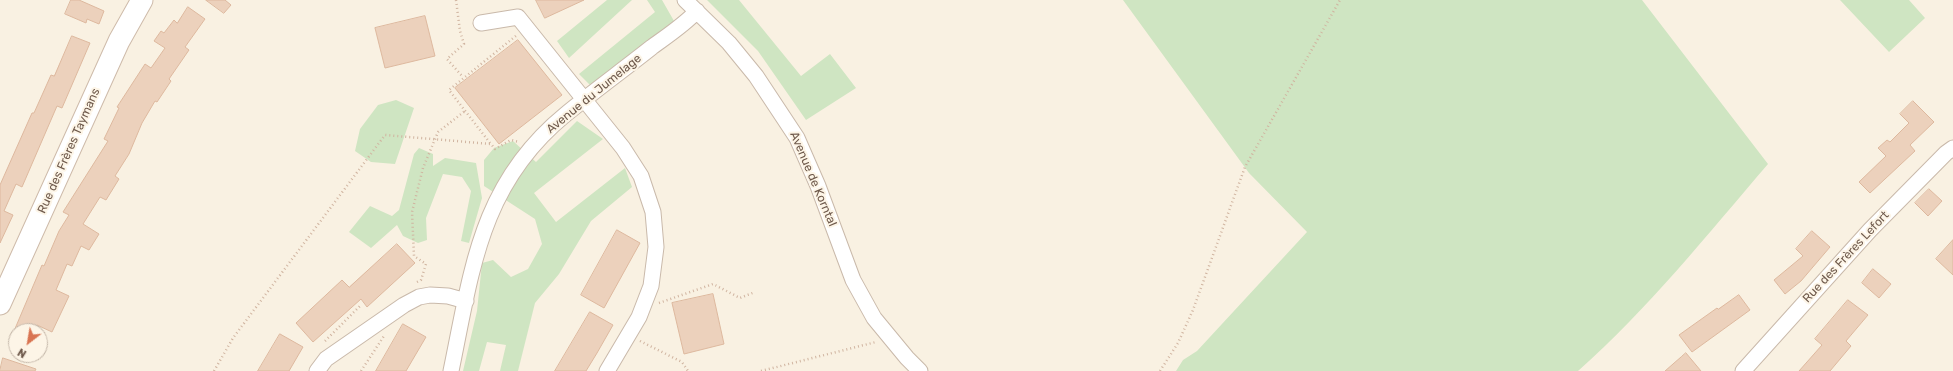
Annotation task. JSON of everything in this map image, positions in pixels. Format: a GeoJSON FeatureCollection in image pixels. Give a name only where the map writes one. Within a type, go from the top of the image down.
{"type":"FeatureCollection","features":[{"type":"Feature","properties":{"kind":"street","name":"Rue des Frères Taymans"},"geometry":{"type":"LineString","coordinates":[[0,304],[119,41],[142,0]]}},
{"type":"Feature","properties":{"kind":"street","name":"Avenue de Korntal"},"geometry":{"type":"LineString","coordinates":[[685,0],[730,44],[756,76],[797,138],[818,186],[854,280],[874,318],[890,339],[920,371]]}},
{"type":"Feature","properties":{"kind":"street","name":"Avenue du Jumelage"},"geometry":{"type":"LineString","coordinates":[[451,371],[480,239],[490,213],[512,173],[533,146],[565,115],[697,11]]}},
{"type":"Feature","properties":{"kind":"street"},"geometry":{"type":"LineString","coordinates":[[481,23],[518,17],[623,148],[641,176],[653,212],[656,246],[651,286],[639,317],[607,371]]}},
{"type":"Feature","properties":{"kind":"street","name":"Rue des Frères Lefort"},"geometry":{"type":"LineString","coordinates":[[1744,371],[1870,230],[1946,153],[1953,148]]}},
{"type":"Feature","properties":{"kind":"street"},"geometry":{"type":"LineString","coordinates":[[317,371],[326,359],[419,297],[430,295],[448,296],[466,301]]}},
{"type":"Feature","properties":{"kind":"path"},"geometry":{"type":"LineString","coordinates":[[456,0],[460,31],[464,44],[447,60],[464,77]]}},
{"type":"Feature","properties":{"kind":"path"},"geometry":{"type":"LineString","coordinates":[[1160,371],[1178,343],[1193,310],[1245,167],[1340,0]]}},
{"type":"Feature","properties":{"kind":"path"},"geometry":{"type":"LineString","coordinates":[[522,30],[449,90],[495,149],[511,140],[533,146]]}},
{"type":"Feature","properties":{"kind":"path"},"geometry":{"type":"LineString","coordinates":[[414,285],[421,280],[426,264],[414,256],[412,212],[423,168],[438,132],[465,111]]}},
{"type":"Feature","properties":{"kind":"path"},"geometry":{"type":"LineString","coordinates":[[214,371],[233,338],[385,135],[491,144]]}},
{"type":"Feature","properties":{"kind":"path"},"geometry":{"type":"LineString","coordinates":[[656,308],[660,302],[713,284],[740,298],[755,292]]}},
{"type":"Feature","properties":{"kind":"path"},"geometry":{"type":"LineString","coordinates":[[321,345],[361,305]]}},
{"type":"Feature","properties":{"kind":"path"},"geometry":{"type":"LineString","coordinates":[[361,371],[386,334],[380,322]]}},
{"type":"Feature","properties":{"kind":"path"},"geometry":{"type":"LineString","coordinates":[[642,334],[638,340],[682,362],[688,371]]}},
{"type":"Feature","properties":{"kind":"path"},"geometry":{"type":"LineString","coordinates":[[761,371],[890,339]]}},
{"type":"Feature","properties":{"kind":"green space"},"geometry":{"type":"Polygon","coordinates":[[[607,0],[632,0],[569,58],[557,41],[607,0]]]}},
{"type":"Feature","properties":{"kind":"green space"},"geometry":{"type":"Polygon","coordinates":[[[647,0],[662,0],[674,21],[592,87],[579,74],[655,12],[647,0]]]}},
{"type":"Feature","properties":{"kind":"green space"},"geometry":{"type":"Polygon","coordinates":[[[707,0],[739,0],[801,76],[830,54],[856,88],[806,120],[758,51],[707,0]]]}},
{"type":"Feature","properties":{"kind":"green space"},"geometry":{"type":"Polygon","coordinates":[[[1123,0],[1642,0],[1768,164],[1653,297],[1578,371],[1176,371],[1183,360],[1197,351],[1307,232],[1249,173],[1123,0]]]}},
{"type":"Feature","properties":{"kind":"green space"},"geometry":{"type":"Polygon","coordinates":[[[1840,0],[1909,0],[1925,18],[1889,52],[1840,0]]]}},
{"type":"Feature","properties":{"kind":"green space"},"geometry":{"type":"Polygon","coordinates":[[[396,100],[414,108],[395,164],[371,162],[355,151],[360,129],[378,105],[396,100]]]}},
{"type":"Feature","properties":{"kind":"green space"},"geometry":{"type":"Polygon","coordinates":[[[577,121],[603,139],[534,193],[556,222],[625,168],[632,187],[591,221],[559,274],[535,303],[518,371],[500,371],[506,345],[487,342],[479,371],[463,371],[477,311],[482,263],[493,260],[511,277],[528,269],[542,244],[535,219],[484,186],[484,160],[494,148],[513,141],[536,162],[577,121]]]}},
{"type":"Feature","properties":{"kind":"green space"},"geometry":{"type":"Polygon","coordinates":[[[419,148],[433,154],[433,166],[445,158],[476,163],[482,198],[469,243],[461,241],[471,191],[462,177],[443,174],[426,218],[427,240],[418,243],[403,236],[397,225],[371,248],[349,232],[370,206],[392,216],[399,210],[414,154],[419,148]]]}},
{"type":"Feature","properties":{"kind":"building"},"geometry":{"type":"Polygon","coordinates":[[[71,0],[79,0],[104,11],[99,24],[87,19],[86,23],[65,14],[71,0]]]}},
{"type":"Feature","properties":{"kind":"building"},"geometry":{"type":"Polygon","coordinates":[[[206,0],[225,0],[231,5],[224,13],[206,0]]]}},
{"type":"Feature","properties":{"kind":"building"},"geometry":{"type":"Polygon","coordinates":[[[536,0],[584,0],[545,18],[536,0]]]}},
{"type":"Feature","properties":{"kind":"building"},"geometry":{"type":"Polygon","coordinates":[[[188,7],[205,19],[185,47],[189,50],[169,79],[171,81],[157,102],[155,101],[142,123],[129,154],[115,176],[119,179],[106,200],[100,197],[83,224],[99,234],[89,250],[81,246],[72,266],[67,264],[56,290],[69,296],[52,332],[48,330],[48,323],[17,323],[42,265],[44,266],[59,231],[69,215],[63,212],[108,141],[104,139],[119,108],[117,107],[145,64],[151,68],[165,48],[154,41],[161,31],[164,33],[174,20],[177,23],[188,7]]]}},
{"type":"Feature","properties":{"kind":"building"},"geometry":{"type":"Polygon","coordinates":[[[425,16],[435,56],[385,68],[375,28],[425,16]]]}},
{"type":"Feature","properties":{"kind":"building"},"geometry":{"type":"Polygon","coordinates":[[[72,36],[90,43],[62,108],[57,106],[22,187],[16,184],[4,211],[13,215],[0,243],[0,185],[32,113],[34,113],[51,75],[54,76],[72,36]]]}},
{"type":"Feature","properties":{"kind":"building"},"geometry":{"type":"Polygon","coordinates":[[[518,40],[562,95],[499,144],[455,88],[518,40]]]}},
{"type":"Feature","properties":{"kind":"building"},"geometry":{"type":"Polygon","coordinates":[[[1913,101],[1934,122],[1910,145],[1915,151],[1870,193],[1859,182],[1886,156],[1878,148],[1887,140],[1890,142],[1909,123],[1900,114],[1913,101]]]}},
{"type":"Feature","properties":{"kind":"building"},"geometry":{"type":"Polygon","coordinates":[[[1929,189],[1942,201],[1928,216],[1915,203],[1929,189]]]}},
{"type":"Feature","properties":{"kind":"building"},"geometry":{"type":"Polygon","coordinates":[[[617,230],[640,243],[604,308],[581,295],[617,230]]]}},
{"type":"Feature","properties":{"kind":"building"},"geometry":{"type":"Polygon","coordinates":[[[1812,231],[1830,247],[1801,281],[1785,294],[1774,280],[1803,256],[1796,249],[1812,231]]]}},
{"type":"Feature","properties":{"kind":"building"},"geometry":{"type":"Polygon","coordinates":[[[1953,240],[1953,275],[1936,259],[1953,240]]]}},
{"type":"Feature","properties":{"kind":"building"},"geometry":{"type":"Polygon","coordinates":[[[397,244],[415,263],[367,307],[361,299],[313,342],[296,323],[342,280],[349,287],[397,244]]]}},
{"type":"Feature","properties":{"kind":"building"},"geometry":{"type":"Polygon","coordinates":[[[1873,269],[1891,284],[1879,298],[1862,283],[1873,269]]]}},
{"type":"Feature","properties":{"kind":"building"},"geometry":{"type":"Polygon","coordinates":[[[713,294],[724,344],[684,354],[672,303],[713,294]]]}},
{"type":"Feature","properties":{"kind":"building"},"geometry":{"type":"Polygon","coordinates":[[[1739,295],[1750,310],[1692,352],[1679,335],[1717,308],[1718,309],[1739,295]]]}},
{"type":"Feature","properties":{"kind":"building"},"geometry":{"type":"Polygon","coordinates":[[[1848,300],[1868,315],[1846,341],[1851,346],[1830,371],[1799,371],[1822,345],[1815,339],[1848,300]]]}},
{"type":"Feature","properties":{"kind":"building"},"geometry":{"type":"Polygon","coordinates":[[[590,312],[613,325],[597,353],[586,371],[555,371],[590,312]]]}},
{"type":"Feature","properties":{"kind":"building"},"geometry":{"type":"Polygon","coordinates":[[[403,324],[426,337],[406,371],[376,371],[403,324]]]}},
{"type":"Feature","properties":{"kind":"building"},"geometry":{"type":"Polygon","coordinates":[[[280,334],[303,347],[289,371],[258,371],[280,334]]]}},
{"type":"Feature","properties":{"kind":"building"},"geometry":{"type":"Polygon","coordinates":[[[1686,353],[1701,371],[1665,371],[1681,357],[1686,353]]]}},
{"type":"Feature","properties":{"kind":"building"},"geometry":{"type":"Polygon","coordinates":[[[3,358],[8,360],[8,363],[18,363],[36,369],[35,371],[0,371],[3,358]]]}}]}
